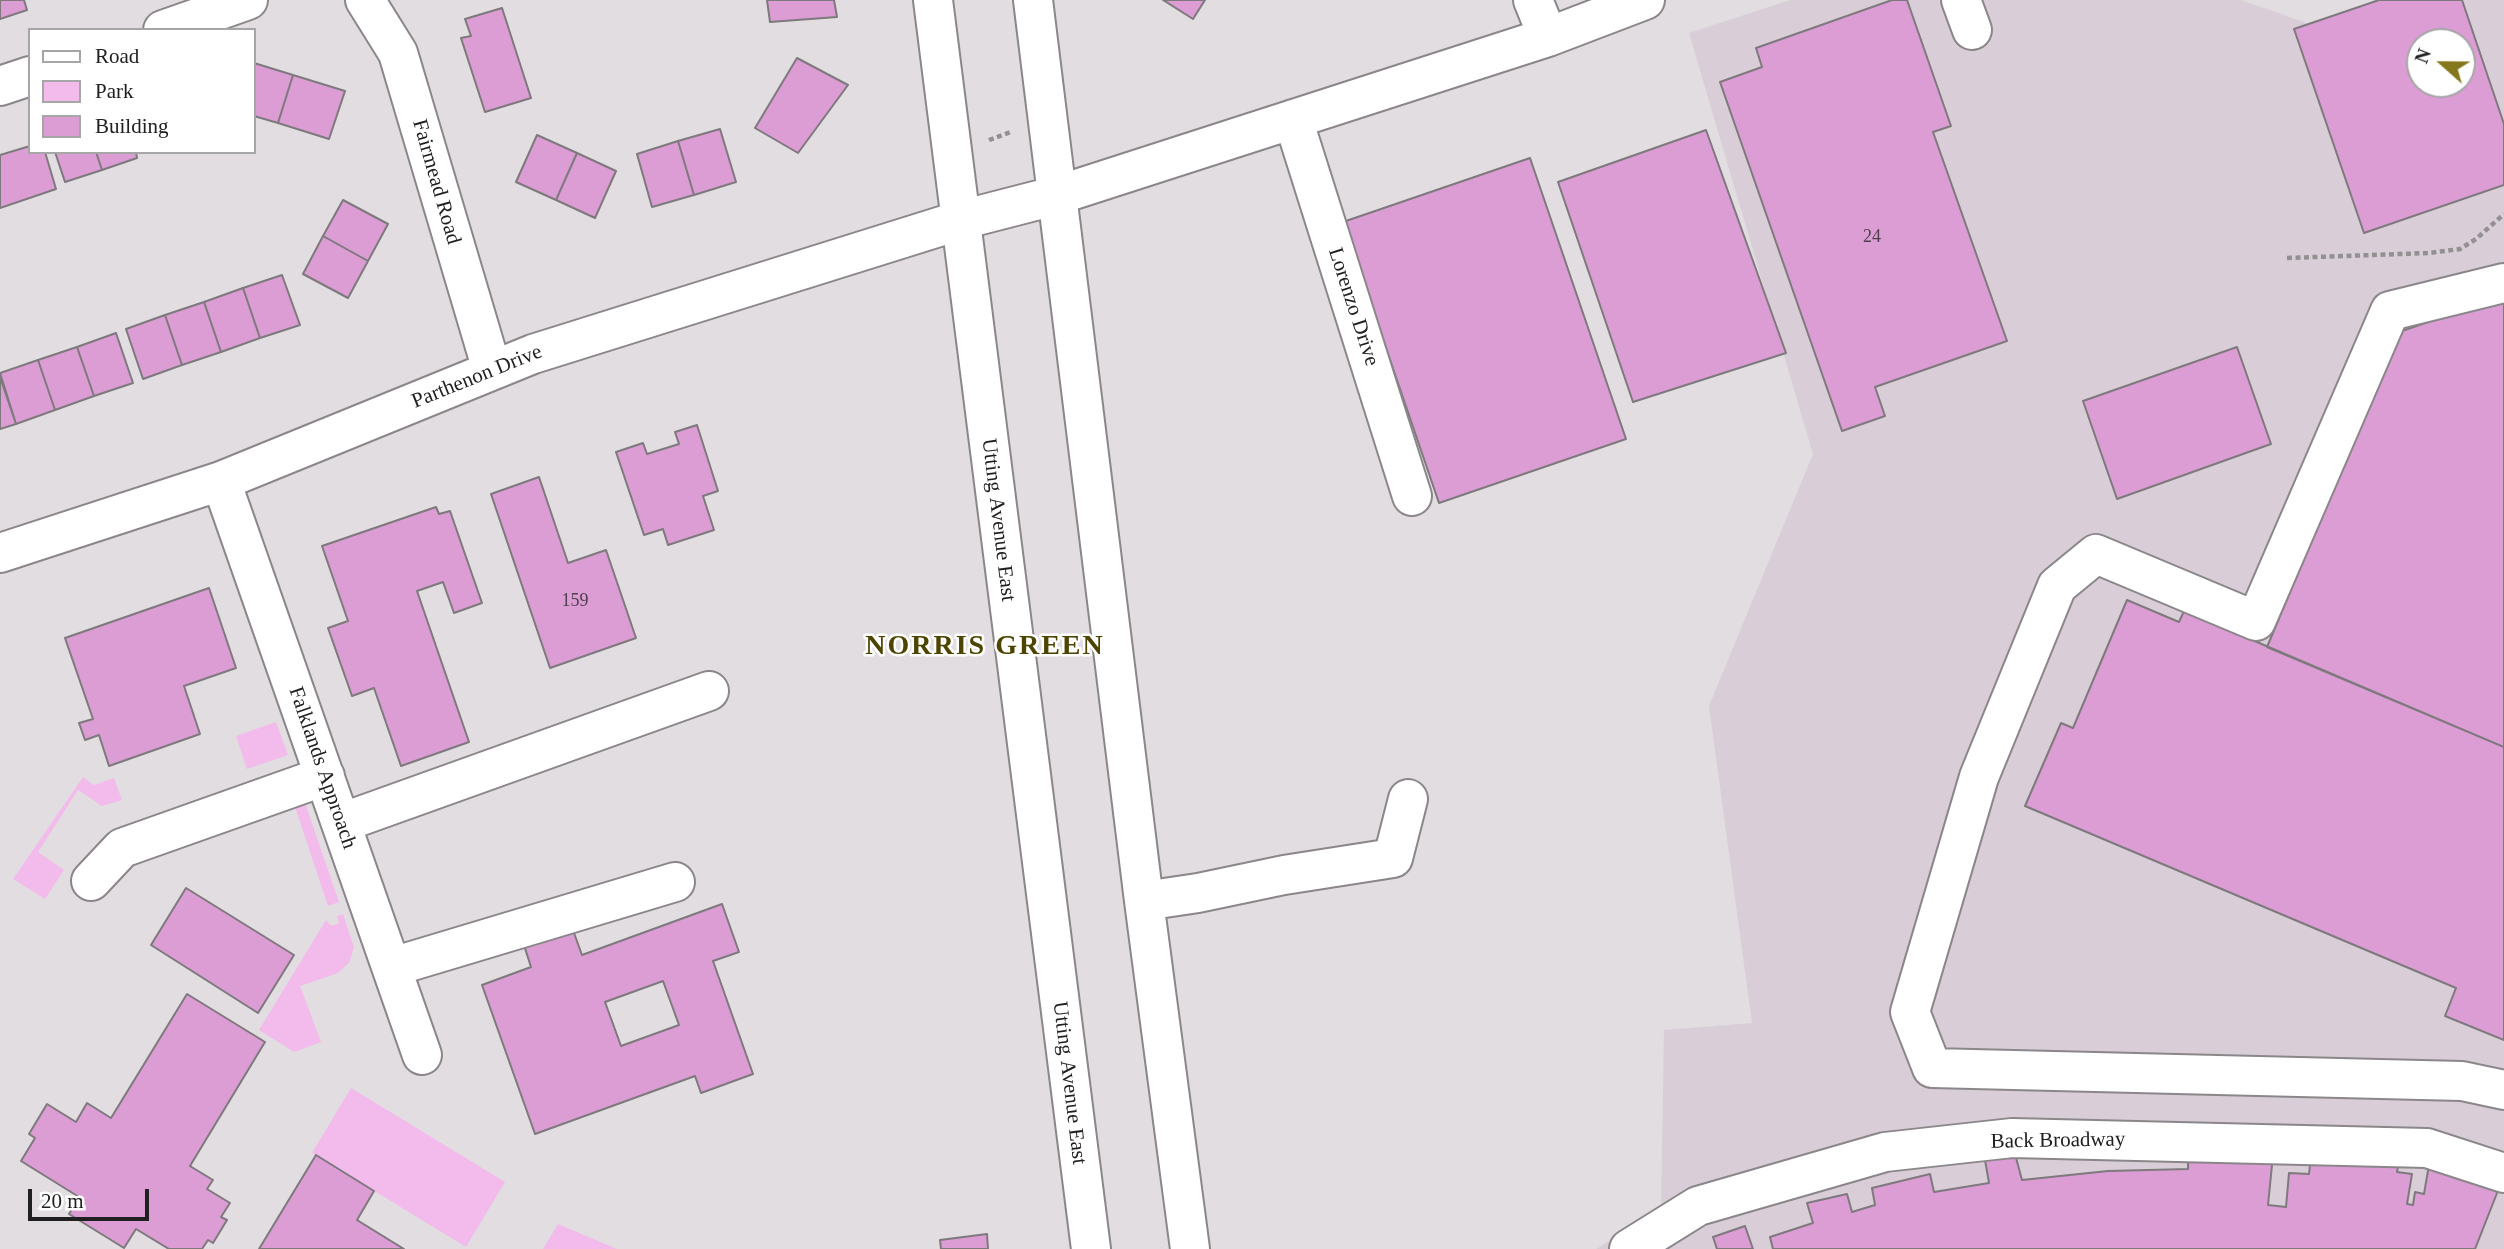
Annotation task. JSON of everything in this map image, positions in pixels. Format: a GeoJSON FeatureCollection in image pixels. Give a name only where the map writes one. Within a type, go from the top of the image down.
{"type":"FeatureCollection","features":[{"type":"Feature","properties":{"kind":"street"},"geometry":{"type":"LineString","coordinates":[[169,28],[248,0]]}},
{"type":"Feature","properties":{"kind":"street","name":"Fairmead Road"},"geometry":{"type":"LineString","coordinates":[[365,0],[398,53],[492,370]]}},
{"type":"Feature","properties":{"kind":"street","name":"Utting Avenue East"},"geometry":{"type":"LineString","coordinates":[[933,0],[1091,1249]]}},
{"type":"Feature","properties":{"kind":"street"},"geometry":{"type":"LineString","coordinates":[[1033,0],[1144,901],[1190,1249]]}},
{"type":"Feature","properties":{"kind":"street"},"geometry":{"type":"LineString","coordinates":[[1533,0],[1548,37]]}},
{"type":"Feature","properties":{"kind":"street"},"geometry":{"type":"LineString","coordinates":[[961,220],[1058,195],[1548,37],[1645,0]]}},
{"type":"Feature","properties":{"kind":"street"},"geometry":{"type":"LineString","coordinates":[[0,86],[28,77]]}},
{"type":"Feature","properties":{"kind":"street","name":"Lorenzo Drive"},"geometry":{"type":"LineString","coordinates":[[1293,119],[1412,496]]}},
{"type":"Feature","properties":{"kind":"street","name":"Parthenon Drive"},"geometry":{"type":"LineString","coordinates":[[0,553],[221,481],[533,354],[961,220]]}},
{"type":"Feature","properties":{"kind":"street"},"geometry":{"type":"LineString","coordinates":[[2504,283],[2390,311],[2256,621],[2096,554],[2057,586],[1979,777],[1910,1012],[1932,1068],[2462,1081],[2504,1090]]}},
{"type":"Feature","properties":{"kind":"street","name":"Falklands Approach"},"geometry":{"type":"LineString","coordinates":[[221,481],[422,1055]]}},
{"type":"Feature","properties":{"kind":"street"},"geometry":{"type":"LineString","coordinates":[[341,823],[709,691]]}},
{"type":"Feature","properties":{"kind":"street"},"geometry":{"type":"LineString","coordinates":[[91,881],[122,848],[325,776]]}},
{"type":"Feature","properties":{"kind":"street"},"geometry":{"type":"LineString","coordinates":[[1144,901],[1393,858],[1408,799]]}},
{"type":"Feature","properties":{"kind":"street"},"geometry":{"type":"LineString","coordinates":[[392,967],[675,881]]}},
{"type":"Feature","properties":{"kind":"street","name":"Back Broadway"},"geometry":{"type":"LineString","coordinates":[[1629,1249],[1698,1206],[1885,1152],[2012,1138],[2427,1148],[2504,1173]]}},
{"type":"Feature","properties":{"kind":"path"},"geometry":{"type":"LineString","coordinates":[[953,154],[1048,118]]}},
{"type":"Feature","properties":{"kind":"path"},"geometry":{"type":"LineString","coordinates":[[2287,258],[2429,253],[2460,249],[2504,215]]}},
{"type":"Feature","properties":{"kind":"shaded area"},"geometry":{"type":"Polygon","coordinates":[[[1790,0],[2241,0],[2310,24],[2379,0],[2504,0],[2504,1249],[1596,1249],[1661,1211],[1664,1030],[1752,1023],[1709,706],[1813,454],[1689,33],[1790,0]]]}},
{"type":"Feature","properties":{"kind":"green space"},"geometry":{"type":"Polygon","coordinates":[[[276,722],[288,755],[247,769],[236,736],[276,722]]]}},
{"type":"Feature","properties":{"kind":"green space"},"geometry":{"type":"Polygon","coordinates":[[[83,777],[94,785],[114,778],[122,800],[102,806],[78,790],[38,852],[64,870],[45,899],[13,879],[83,777]]]}},
{"type":"Feature","properties":{"kind":"green space"},"geometry":{"type":"Polygon","coordinates":[[[302,794],[339,902],[328,906],[292,798],[302,794]]]}},
{"type":"Feature","properties":{"kind":"green space"},"geometry":{"type":"Polygon","coordinates":[[[343,914],[354,947],[349,963],[338,973],[300,986],[321,1042],[294,1052],[259,1030],[326,920],[331,926],[339,923],[337,916],[343,914]]]}},
{"type":"Feature","properties":{"kind":"green space"},"geometry":{"type":"Polygon","coordinates":[[[351,1088],[505,1182],[466,1247],[312,1153],[351,1088]]]}},
{"type":"Feature","properties":{"kind":"green space"},"geometry":{"type":"Polygon","coordinates":[[[558,1224],[617,1249],[543,1249],[558,1224]]]}},
{"type":"Feature","properties":{"kind":"building"},"geometry":{"type":"Polygon","coordinates":[[[0,0],[24,0],[27,10],[0,19],[0,0]]]}},
{"type":"Feature","properties":{"kind":"building"},"geometry":{"type":"Polygon","coordinates":[[[767,0],[834,0],[837,17],[770,22],[767,0]]]}},
{"type":"Feature","properties":{"kind":"building"},"geometry":{"type":"Polygon","coordinates":[[[1163,0],[1205,0],[1193,19],[1163,0]]]}},
{"type":"Feature","properties":{"kind":"building"},"geometry":{"type":"Polygon","coordinates":[[[1892,0],[1907,0],[1951,126],[1933,132],[2007,341],[1875,387],[1885,416],[1842,431],[1720,82],[1762,67],[1756,48],[1892,0]]]}},
{"type":"Feature","properties":{"kind":"building"},"geometry":{"type":"Polygon","coordinates":[[[2379,0],[2462,0],[2471,28],[2406,28],[2406,98],[2476,98],[2476,41],[2504,124],[2504,185],[2364,233],[2294,29],[2379,0]]]}},
{"type":"Feature","properties":{"kind":"building"},"geometry":{"type":"Polygon","coordinates":[[[502,8],[531,98],[485,112],[461,38],[471,36],[465,19],[502,8]]]}},
{"type":"Feature","properties":{"kind":"building"},"geometry":{"type":"Polygon","coordinates":[[[797,58],[848,85],[798,153],[755,128],[797,58]]]}},
{"type":"Feature","properties":{"kind":"building"},"geometry":{"type":"Polygon","coordinates":[[[256,64],[293,75],[278,123],[256,117],[256,64]]]}},
{"type":"Feature","properties":{"kind":"building"},"geometry":{"type":"Polygon","coordinates":[[[293,75],[345,91],[329,139],[278,123],[293,75]]]}},
{"type":"Feature","properties":{"kind":"building"},"geometry":{"type":"Polygon","coordinates":[[[720,129],[736,182],[694,195],[678,141],[720,129]]]}},
{"type":"Feature","properties":{"kind":"building"},"geometry":{"type":"Polygon","coordinates":[[[1706,130],[1786,353],[1633,402],[1558,182],[1706,130]]]}},
{"type":"Feature","properties":{"kind":"building"},"geometry":{"type":"Polygon","coordinates":[[[537,135],[577,153],[556,200],[516,182],[537,135]]]}},
{"type":"Feature","properties":{"kind":"building"},"geometry":{"type":"Polygon","coordinates":[[[678,141],[694,195],[652,207],[637,154],[678,141]]]}},
{"type":"Feature","properties":{"kind":"building"},"geometry":{"type":"Polygon","coordinates":[[[28,147],[28,154],[46,154],[56,189],[0,208],[0,155],[28,147]]]}},
{"type":"Feature","properties":{"kind":"building"},"geometry":{"type":"Polygon","coordinates":[[[577,153],[616,171],[595,218],[556,200],[577,153]]]}},
{"type":"Feature","properties":{"kind":"building"},"geometry":{"type":"Polygon","coordinates":[[[56,154],[97,154],[102,170],[65,182],[56,154]]]}},
{"type":"Feature","properties":{"kind":"building"},"geometry":{"type":"Polygon","coordinates":[[[97,154],[136,154],[137,158],[102,170],[97,154]]]}},
{"type":"Feature","properties":{"kind":"building"},"geometry":{"type":"Polygon","coordinates":[[[1530,158],[1626,439],[1439,503],[1343,222],[1530,158]]]}},
{"type":"Feature","properties":{"kind":"building"},"geometry":{"type":"Polygon","coordinates":[[[343,200],[388,224],[368,261],[323,236],[343,200]]]}},
{"type":"Feature","properties":{"kind":"building"},"geometry":{"type":"Polygon","coordinates":[[[323,236],[368,261],[348,298],[303,274],[323,236]]]}},
{"type":"Feature","properties":{"kind":"building"},"geometry":{"type":"Polygon","coordinates":[[[282,275],[300,325],[260,338],[243,288],[282,275]]]}},
{"type":"Feature","properties":{"kind":"building"},"geometry":{"type":"Polygon","coordinates":[[[243,288],[260,338],[221,352],[204,302],[243,288]]]}},
{"type":"Feature","properties":{"kind":"building"},"geometry":{"type":"Polygon","coordinates":[[[2504,296],[2504,747],[2267,647],[2399,332],[2504,296]]]}},
{"type":"Feature","properties":{"kind":"building"},"geometry":{"type":"Polygon","coordinates":[[[204,302],[221,352],[182,365],[165,315],[204,302]]]}},
{"type":"Feature","properties":{"kind":"building"},"geometry":{"type":"Polygon","coordinates":[[[165,315],[182,365],[143,379],[126,329],[165,315]]]}},
{"type":"Feature","properties":{"kind":"building"},"geometry":{"type":"Polygon","coordinates":[[[116,333],[133,383],[94,396],[77,347],[116,333]]]}},
{"type":"Feature","properties":{"kind":"building"},"geometry":{"type":"Polygon","coordinates":[[[77,347],[94,396],[55,410],[38,360],[77,347]]]}},
{"type":"Feature","properties":{"kind":"building"},"geometry":{"type":"Polygon","coordinates":[[[2237,347],[2271,444],[2117,499],[2083,401],[2237,347]]]}},
{"type":"Feature","properties":{"kind":"building"},"geometry":{"type":"Polygon","coordinates":[[[38,360],[55,410],[16,424],[0,373],[38,360]]]}},
{"type":"Feature","properties":{"kind":"building"},"geometry":{"type":"Polygon","coordinates":[[[0,377],[16,424],[0,429],[0,377]]]}},
{"type":"Feature","properties":{"kind":"building"},"geometry":{"type":"Polygon","coordinates":[[[697,425],[718,491],[703,496],[714,530],[668,545],[663,529],[644,535],[616,452],[643,443],[647,454],[679,444],[675,432],[697,425]]]}},
{"type":"Feature","properties":{"kind":"building"},"geometry":{"type":"Polygon","coordinates":[[[539,477],[568,563],[606,550],[636,638],[550,668],[491,494],[539,477]]]}},
{"type":"Feature","properties":{"kind":"building"},"geometry":{"type":"Polygon","coordinates":[[[436,507],[439,514],[450,511],[482,603],[454,613],[443,582],[417,591],[469,742],[401,766],[374,688],[352,696],[328,628],[348,621],[322,546],[436,507]]]}},
{"type":"Feature","properties":{"kind":"building"},"geometry":{"type":"Polygon","coordinates":[[[209,588],[236,668],[184,686],[200,734],[109,766],[99,735],[85,740],[79,723],[93,719],[65,638],[209,588]]]}},
{"type":"Feature","properties":{"kind":"building"},"geometry":{"type":"Polygon","coordinates":[[[2127,600],[2179,622],[2184,611],[2504,747],[2504,1040],[2445,1016],[2456,988],[2025,806],[2061,723],[2073,728],[2127,600]]]}},
{"type":"Feature","properties":{"kind":"building"},"geometry":{"type":"Polygon","coordinates":[[[186,888],[294,955],[258,1013],[151,945],[186,888]]]}},
{"type":"Feature","properties":{"kind":"building"},"geometry":{"type":"Polygon","coordinates":[[[722,904],[739,952],[713,961],[753,1074],[701,1093],[695,1076],[535,1134],[482,985],[531,967],[522,939],[570,922],[582,955],[722,904]],[[663,981],[605,1002],[621,1046],[679,1025],[663,981]]]}},
{"type":"Feature","properties":{"kind":"building"},"geometry":{"type":"Polygon","coordinates":[[[187,994],[265,1042],[190,1166],[213,1180],[207,1189],[230,1203],[221,1217],[227,1220],[213,1243],[208,1240],[202,1249],[169,1249],[136,1229],[124,1248],[69,1214],[79,1197],[21,1161],[35,1138],[29,1134],[47,1104],[76,1122],[87,1103],[111,1118],[187,994]]]}},
{"type":"Feature","properties":{"kind":"building"},"geometry":{"type":"Polygon","coordinates":[[[2188,1153],[2273,1155],[2268,1205],[2286,1207],[2289,1173],[2309,1174],[2311,1155],[2400,1158],[2397,1172],[2412,1174],[2407,1204],[2413,1205],[2415,1192],[2424,1194],[2430,1159],[2499,1188],[2475,1249],[1773,1249],[1770,1237],[1813,1223],[1807,1203],[1847,1194],[1852,1212],[1875,1205],[1872,1188],[1930,1174],[1934,1192],[1989,1183],[1985,1160],[2015,1154],[2022,1180],[2108,1171],[2188,1169],[2188,1153]]]}},
{"type":"Feature","properties":{"kind":"building"},"geometry":{"type":"Polygon","coordinates":[[[316,1155],[374,1191],[357,1220],[404,1249],[259,1249],[316,1155]]]}},
{"type":"Feature","properties":{"kind":"building"},"geometry":{"type":"Polygon","coordinates":[[[1745,1226],[1753,1249],[1717,1249],[1713,1237],[1745,1226]]]}},
{"type":"Feature","properties":{"kind":"building"},"geometry":{"type":"Polygon","coordinates":[[[987,1234],[988,1249],[941,1249],[940,1240],[987,1234]]]}},
{"type":"Feature","properties":{"kind":"district","name":"NORRIS GREEN"},"geometry":{"type":"Point","coordinates":[985,647]}}]}
